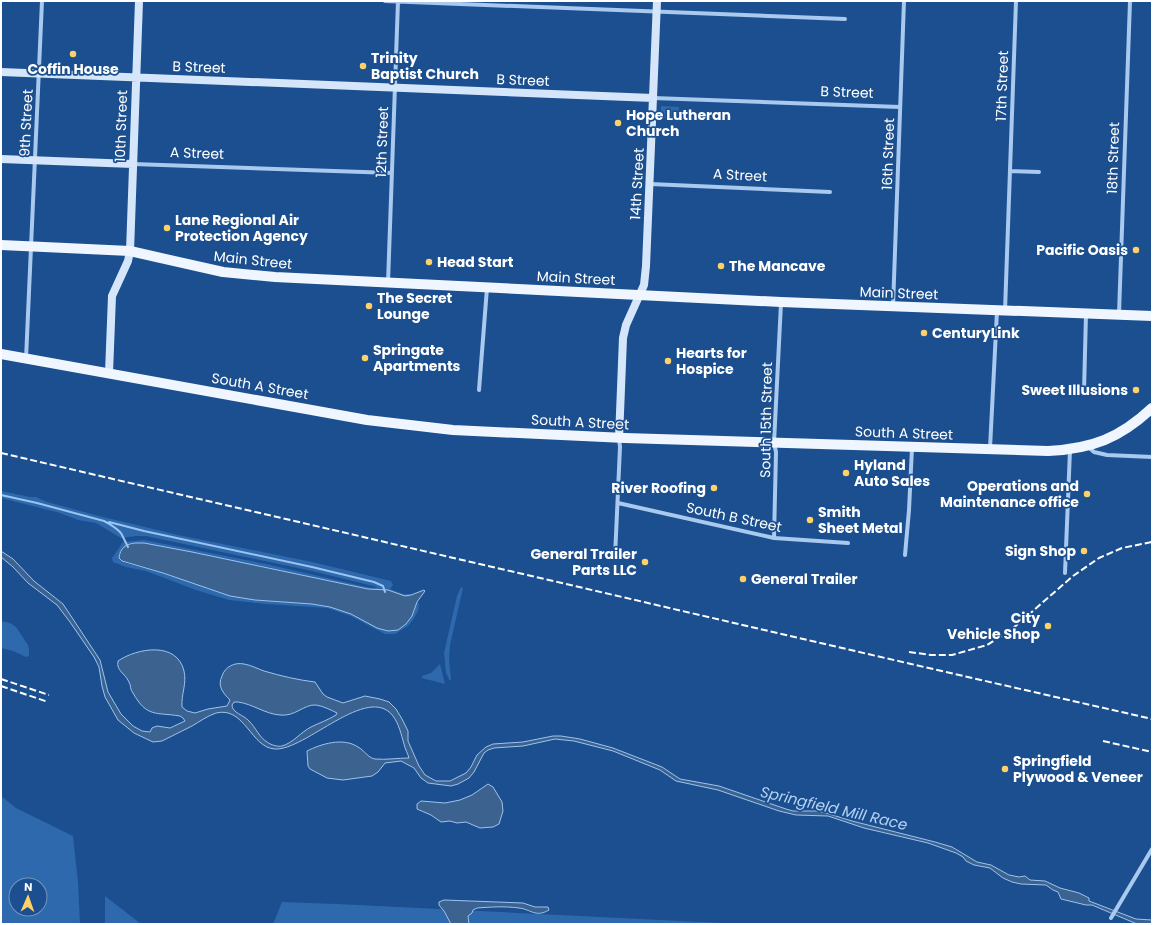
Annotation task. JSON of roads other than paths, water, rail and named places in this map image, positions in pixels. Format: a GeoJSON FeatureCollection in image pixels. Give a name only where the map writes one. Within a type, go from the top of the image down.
{"type":"FeatureCollection","features":[{"type":"Feature","properties":{"kind":"main road","name":"Main Street"},"geometry":{"type":"LineString","coordinates":[[1,245],[130,251],[205,268],[245,275],[781,302],[1152,316]]}},
{"type":"Feature","properties":{"kind":"main road","name":"South A Street"},"geometry":{"type":"LineString","coordinates":[[1,354],[367,420],[416,427],[619,438],[912,448],[1048,451],[1070,450],[1104,441],[1122,432],[1138,421],[1152,408]]}},
{"type":"Feature","properties":{"kind":"street","name":"9th Street"},"geometry":{"type":"LineString","coordinates":[[26,359],[42,1]]}},
{"type":"Feature","properties":{"kind":"street","name":"10th Street"},"geometry":{"type":"LineString","coordinates":[[109,373],[112,296],[128,261],[130,251],[139,1]]}},
{"type":"Feature","properties":{"kind":"street"},"geometry":{"type":"LineString","coordinates":[[385,1],[845,19]]}},
{"type":"Feature","properties":{"kind":"street","name":"12th Street"},"geometry":{"type":"LineString","coordinates":[[388,283],[398,1]]}},
{"type":"Feature","properties":{"kind":"street","name":"14th Street"},"geometry":{"type":"LineString","coordinates":[[619,438],[623,338],[626,325],[644,285],[646,266],[657,1]]}},
{"type":"Feature","properties":{"kind":"street","name":"16th Street"},"geometry":{"type":"LineString","coordinates":[[893,307],[904,1]]}},
{"type":"Feature","properties":{"kind":"street","name":"17th Street"},"geometry":{"type":"LineString","coordinates":[[990,449],[1010,171],[1016,1]]}},
{"type":"Feature","properties":{"kind":"street","name":"18th Street"},"geometry":{"type":"LineString","coordinates":[[1119,315],[1130,1]]}},
{"type":"Feature","properties":{"kind":"street","name":"B Street"},"geometry":{"type":"LineString","coordinates":[[1,72],[900,107]]}},
{"type":"Feature","properties":{"kind":"street","name":"A Street"},"geometry":{"type":"LineString","coordinates":[[1,159],[392,174]]}},
{"type":"Feature","properties":{"kind":"street"},"geometry":{"type":"LineString","coordinates":[[1010,171],[1039,172]]}},
{"type":"Feature","properties":{"kind":"street","name":"A Street"},"geometry":{"type":"LineString","coordinates":[[650,184],[830,192]]}},
{"type":"Feature","properties":{"kind":"street"},"geometry":{"type":"LineString","coordinates":[[479,390],[487,288]]}},
{"type":"Feature","properties":{"kind":"street","name":"South 15th Street"},"geometry":{"type":"LineString","coordinates":[[774,538],[776,463],[774,443],[781,302]]}},
{"type":"Feature","properties":{"kind":"street"},"geometry":{"type":"LineString","coordinates":[[1084,391],[1086,314]]}},
{"type":"Feature","properties":{"kind":"street"},"geometry":{"type":"LineString","coordinates":[[615,557],[620,447],[619,438]]}},
{"type":"Feature","properties":{"kind":"street"},"geometry":{"type":"LineString","coordinates":[[1087,446],[1094,452],[1107,455],[1152,457]]}},
{"type":"Feature","properties":{"kind":"street"},"geometry":{"type":"LineString","coordinates":[[905,555],[912,448]]}},
{"type":"Feature","properties":{"kind":"street"},"geometry":{"type":"LineString","coordinates":[[1064,573],[1070,450]]}},
{"type":"Feature","properties":{"kind":"street","name":"South B Street"},"geometry":{"type":"LineString","coordinates":[[618,503],[774,538],[848,543]]}},
{"type":"Feature","properties":{"kind":"street"},"geometry":{"type":"LineString","coordinates":[[1112,918],[1152,849]]}},
{"type":"Feature","properties":{"kind":"waterway"},"geometry":{"type":"LineString","coordinates":[[1,495],[104,521],[121,533],[128,547]]}},
{"type":"Feature","properties":{"kind":"waterway"},"geometry":{"type":"LineString","coordinates":[[109,522],[374,582],[383,586],[385,592]]}},
{"type":"Feature","properties":{"kind":"railway"},"geometry":{"type":"LineString","coordinates":[[1,453],[1152,719]]}},
{"type":"Feature","properties":{"kind":"railway"},"geometry":{"type":"LineString","coordinates":[[909,652],[931,655],[952,655],[987,645],[1011,630],[1073,576],[1099,558],[1122,548],[1152,542]]}},
{"type":"Feature","properties":{"kind":"railway"},"geometry":{"type":"LineString","coordinates":[[1,679],[49,695]]}},
{"type":"Feature","properties":{"kind":"railway"},"geometry":{"type":"LineString","coordinates":[[1,686],[48,702]]}},
{"type":"Feature","properties":{"kind":"railway"},"geometry":{"type":"LineString","coordinates":[[1103,741],[1152,752]]}},
{"type":"Feature","properties":{"kind":"place","name":"Coffin House"},"geometry":{"type":"Point","coordinates":[73,54]}},
{"type":"Feature","properties":{"kind":"place","name":"Trinity Baptist Church"},"geometry":{"type":"Point","coordinates":[363,66]}},
{"type":"Feature","properties":{"kind":"place","name":"Hope Lutheran Church"},"geometry":{"type":"Point","coordinates":[618,123]}},
{"type":"Feature","properties":{"kind":"place","name":"Lane Regional Air Protection Agency"},"geometry":{"type":"Point","coordinates":[167,228]}},
{"type":"Feature","properties":{"kind":"place","name":"Pacific Oasis"},"geometry":{"type":"Point","coordinates":[1136,250]}},
{"type":"Feature","properties":{"kind":"place","name":"Head Start"},"geometry":{"type":"Point","coordinates":[429,262]}},
{"type":"Feature","properties":{"kind":"place","name":"The Mancave"},"geometry":{"type":"Point","coordinates":[721,266]}},
{"type":"Feature","properties":{"kind":"place","name":"The Secret Lounge"},"geometry":{"type":"Point","coordinates":[369,306]}},
{"type":"Feature","properties":{"kind":"place","name":"CenturyLink"},"geometry":{"type":"Point","coordinates":[924,333]}},
{"type":"Feature","properties":{"kind":"place","name":"Springate Apartments"},"geometry":{"type":"Point","coordinates":[365,358]}},
{"type":"Feature","properties":{"kind":"place","name":"Hearts for Hospice"},"geometry":{"type":"Point","coordinates":[668,361]}},
{"type":"Feature","properties":{"kind":"place","name":"Sweet Illusions"},"geometry":{"type":"Point","coordinates":[1136,390]}},
{"type":"Feature","properties":{"kind":"place","name":"Hyland Auto Sales"},"geometry":{"type":"Point","coordinates":[846,473]}},
{"type":"Feature","properties":{"kind":"place","name":"River Roofing"},"geometry":{"type":"Point","coordinates":[714,488]}},
{"type":"Feature","properties":{"kind":"place","name":"Operations and Maintenance office"},"geometry":{"type":"Point","coordinates":[1087,494]}},
{"type":"Feature","properties":{"kind":"place","name":"Smith Sheet Metal"},"geometry":{"type":"Point","coordinates":[810,520]}},
{"type":"Feature","properties":{"kind":"place","name":"Sign Shop"},"geometry":{"type":"Point","coordinates":[1084,551]}},
{"type":"Feature","properties":{"kind":"place","name":"General Trailer Parts LLC"},"geometry":{"type":"Point","coordinates":[645,562]}},
{"type":"Feature","properties":{"kind":"place","name":"General Trailer"},"geometry":{"type":"Point","coordinates":[743,579]}},
{"type":"Feature","properties":{"kind":"place","name":"City Vehicle Shop"},"geometry":{"type":"Point","coordinates":[1048,626]}},
{"type":"Feature","properties":{"kind":"place","name":"Springfield Plywood & Veneer"},"geometry":{"type":"Point","coordinates":[1005,769]}},
{"type":"Feature","properties":{"kind":"water label","name":"Springfield Mill Race"},"geometry":{"type":"Point","coordinates":[834,808]}}]}
